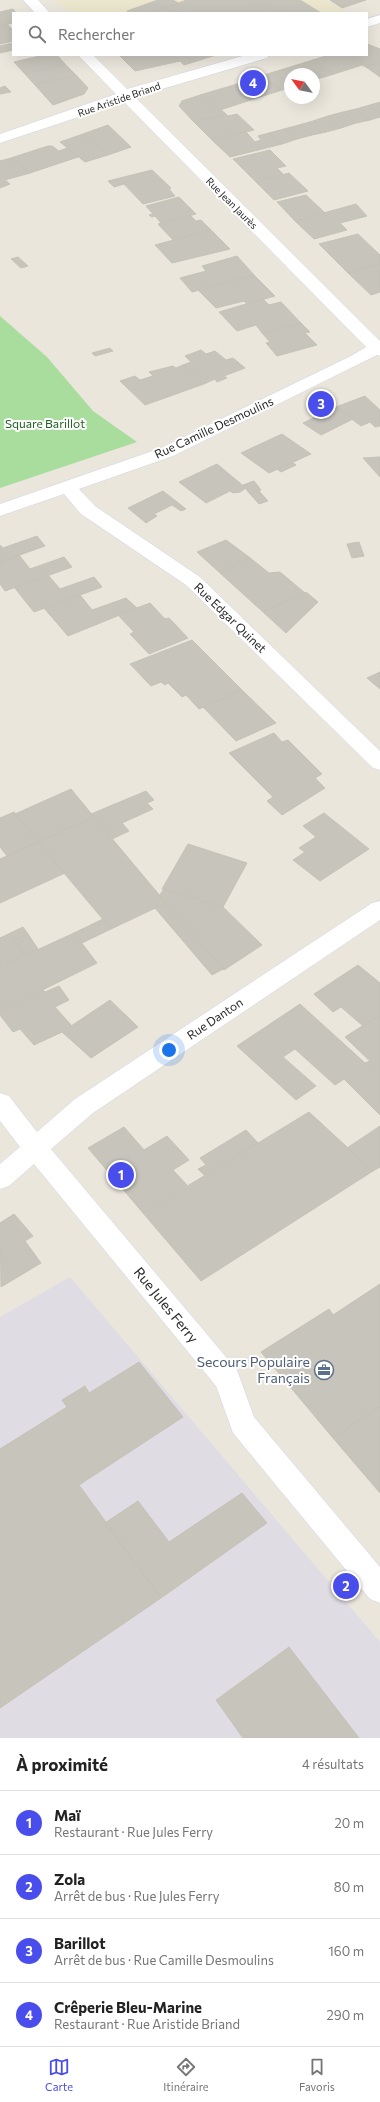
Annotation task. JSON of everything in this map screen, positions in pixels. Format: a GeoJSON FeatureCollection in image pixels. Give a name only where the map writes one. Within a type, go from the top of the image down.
{"type":"FeatureCollection","features":[{"type":"Feature","properties":{"kind":"street"},"geometry":{"type":"LineString","coordinates":[[30,0],[42,12]]}},
{"type":"Feature","properties":{"kind":"street","name":"Rue Jean Jaurès"},"geometry":{"type":"LineString","coordinates":[[86,56],[379,348]]}},
{"type":"Feature","properties":{"kind":"street","name":"Rue Aristide Briand"},"geometry":{"type":"LineString","coordinates":[[0,139],[126,96],[137,90],[258,56]]}},
{"type":"Feature","properties":{"kind":"street"},"geometry":{"type":"LineString","coordinates":[[0,122],[17,134]]}},
{"type":"Feature","properties":{"kind":"street","name":"Rue Camille Desmoulins"},"geometry":{"type":"LineString","coordinates":[[0,510],[167,452],[379,348]]}},
{"type":"Feature","properties":{"kind":"street","name":"Rue Edgar Quinet"},"geometry":{"type":"LineString","coordinates":[[68,487],[88,510],[193,581],[380,763]]}},
{"type":"Feature","properties":{"kind":"street","name":"Rue Danton"},"geometry":{"type":"LineString","coordinates":[[0,1179],[84,1106],[380,909]]}},
{"type":"Feature","properties":{"kind":"street","name":"Rue Jules Ferry"},"geometry":{"type":"LineString","coordinates":[[0,1103],[35,1148],[227,1379],[243,1424],[380,1589]]}},
{"type":"Feature","properties":{"kind":"shaded area"},"geometry":{"type":"Polygon","coordinates":[[[56,0],[187,0],[153,12],[69,12],[56,0]]]}},
{"type":"Feature","properties":{"kind":"shaded area"},"geometry":{"type":"Polygon","coordinates":[[[252,0],[326,0],[347,12],[271,12],[252,0]]]}},
{"type":"Feature","properties":{"kind":"shaded area"},"geometry":{"type":"Polygon","coordinates":[[[70,1277],[380,1642],[380,1738],[0,1738],[0,1317],[70,1277]]]}},
{"type":"Feature","properties":{"kind":"green space","name":"Square Barillot"},"geometry":{"type":"Polygon","coordinates":[[[0,316],[47,357],[93,411],[137,442],[0,488],[0,316]]]}},
{"type":"Feature","properties":{"kind":"building"},"geometry":{"type":"Polygon","coordinates":[[[158,0],[173,0],[178,3],[153,12],[127,11],[158,0]]]}},
{"type":"Feature","properties":{"kind":"building"},"geometry":{"type":"Polygon","coordinates":[[[187,0],[252,0],[271,12],[153,12],[187,0]]]}},
{"type":"Feature","properties":{"kind":"building"},"geometry":{"type":"Polygon","coordinates":[[[252,0],[300,0],[319,12],[271,12],[252,0]]]}},
{"type":"Feature","properties":{"kind":"building"},"geometry":{"type":"Polygon","coordinates":[[[330,0],[366,0],[342,8],[330,0]]]}},
{"type":"Feature","properties":{"kind":"building"},"geometry":{"type":"Polygon","coordinates":[[[13,9],[15,12],[12,12],[12,23],[0,26],[0,12],[13,9]]]}},
{"type":"Feature","properties":{"kind":"building"},"geometry":{"type":"Polygon","coordinates":[[[7,24],[12,29],[12,41],[0,44],[0,26],[7,24]]]}},
{"type":"Feature","properties":{"kind":"building"},"geometry":{"type":"Polygon","coordinates":[[[12,43],[12,50],[0,53],[0,46],[12,43]]]}},
{"type":"Feature","properties":{"kind":"building"},"geometry":{"type":"Polygon","coordinates":[[[368,44],[380,49],[380,63],[366,67],[362,65],[363,61],[356,56],[368,56],[368,44]]]}},
{"type":"Feature","properties":{"kind":"building"},"geometry":{"type":"Polygon","coordinates":[[[40,56],[58,56],[65,64],[25,74],[14,62],[40,56]]]}},
{"type":"Feature","properties":{"kind":"building"},"geometry":{"type":"Polygon","coordinates":[[[120,56],[175,56],[180,61],[135,71],[120,56]]]}},
{"type":"Feature","properties":{"kind":"building"},"geometry":{"type":"Polygon","coordinates":[[[175,56],[213,56],[184,65],[175,56]]]}},
{"type":"Feature","properties":{"kind":"building"},"geometry":{"type":"Polygon","coordinates":[[[326,56],[356,56],[363,61],[362,65],[334,74],[313,60],[326,56]]]}},
{"type":"Feature","properties":{"kind":"building"},"geometry":{"type":"Polygon","coordinates":[[[313,60],[334,74],[320,78],[320,68],[287,68],[313,60]]]}},
{"type":"Feature","properties":{"kind":"building"},"geometry":{"type":"Polygon","coordinates":[[[380,63],[380,77],[366,67],[380,63]]]}},
{"type":"Feature","properties":{"kind":"building"},"geometry":{"type":"Polygon","coordinates":[[[65,64],[76,75],[35,85],[25,74],[65,64]]]}},
{"type":"Feature","properties":{"kind":"building"},"geometry":{"type":"Polygon","coordinates":[[[284,69],[284,80],[274,72],[284,69]]]}},
{"type":"Feature","properties":{"kind":"building"},"geometry":{"type":"Polygon","coordinates":[[[274,72],[284,80],[284,90],[282,90],[261,76],[274,72]]]}},
{"type":"Feature","properties":{"kind":"building"},"geometry":{"type":"Polygon","coordinates":[[[76,75],[88,88],[84,94],[53,105],[35,85],[76,75]]]}},
{"type":"Feature","properties":{"kind":"building"},"geometry":{"type":"Polygon","coordinates":[[[261,76],[282,90],[254,99],[234,85],[261,76]]]}},
{"type":"Feature","properties":{"kind":"building"},"geometry":{"type":"Polygon","coordinates":[[[234,85],[254,99],[220,110],[200,95],[234,85]]]}},
{"type":"Feature","properties":{"kind":"building"},"geometry":{"type":"Polygon","coordinates":[[[5,86],[11,92],[0,94],[0,88],[5,86]]]}},
{"type":"Feature","properties":{"kind":"building"},"geometry":{"type":"Polygon","coordinates":[[[200,95],[226,114],[194,122],[179,106],[182,101],[200,95]]]}},
{"type":"Feature","properties":{"kind":"building"},"geometry":{"type":"Polygon","coordinates":[[[380,102],[380,113],[370,105],[380,102]]]}},
{"type":"Feature","properties":{"kind":"building"},"geometry":{"type":"Polygon","coordinates":[[[370,105],[380,113],[380,117],[370,120],[356,109],[370,105]]]}},
{"type":"Feature","properties":{"kind":"building"},"geometry":{"type":"Polygon","coordinates":[[[356,109],[370,120],[356,123],[343,112],[356,109]]]}},
{"type":"Feature","properties":{"kind":"building"},"geometry":{"type":"Polygon","coordinates":[[[343,112],[356,123],[341,128],[328,116],[343,112]]]}},
{"type":"Feature","properties":{"kind":"building"},"geometry":{"type":"Polygon","coordinates":[[[226,114],[228,116],[237,114],[254,130],[212,140],[194,122],[226,114]]]}},
{"type":"Feature","properties":{"kind":"building"},"geometry":{"type":"Polygon","coordinates":[[[328,116],[341,128],[326,132],[313,121],[328,116]]]}},
{"type":"Feature","properties":{"kind":"building"},"geometry":{"type":"Polygon","coordinates":[[[313,121],[326,132],[312,135],[299,125],[313,121]]]}},
{"type":"Feature","properties":{"kind":"building"},"geometry":{"type":"Polygon","coordinates":[[[108,125],[131,147],[108,155],[83,134],[108,125]]]}},
{"type":"Feature","properties":{"kind":"building"},"geometry":{"type":"Polygon","coordinates":[[[299,125],[312,135],[297,139],[284,129],[299,125]]]}},
{"type":"Feature","properties":{"kind":"building"},"geometry":{"type":"Polygon","coordinates":[[[284,129],[297,139],[282,144],[269,133],[284,129]]]}},
{"type":"Feature","properties":{"kind":"building"},"geometry":{"type":"Polygon","coordinates":[[[246,132],[255,142],[261,140],[258,136],[269,133],[282,144],[230,157],[212,140],[246,132]]]}},
{"type":"Feature","properties":{"kind":"building"},"geometry":{"type":"Polygon","coordinates":[[[83,134],[108,155],[85,162],[60,142],[83,134]]]}},
{"type":"Feature","properties":{"kind":"building"},"geometry":{"type":"Polygon","coordinates":[[[52,146],[59,151],[67,148],[78,157],[30,173],[11,158],[52,146]]]}},
{"type":"Feature","properties":{"kind":"building"},"geometry":{"type":"Polygon","coordinates":[[[270,150],[286,166],[277,168],[283,174],[256,182],[233,159],[270,150]]]}},
{"type":"Feature","properties":{"kind":"building"},"geometry":{"type":"Polygon","coordinates":[[[11,158],[30,173],[5,180],[10,184],[0,188],[0,161],[11,158]]]}},
{"type":"Feature","properties":{"kind":"building"},"geometry":{"type":"Polygon","coordinates":[[[152,170],[171,188],[169,189],[175,196],[143,204],[124,184],[114,187],[108,181],[152,170]]]}},
{"type":"Feature","properties":{"kind":"building"},"geometry":{"type":"Polygon","coordinates":[[[289,173],[308,191],[274,200],[256,182],[289,173]]]}},
{"type":"Feature","properties":{"kind":"building"},"geometry":{"type":"Polygon","coordinates":[[[306,195],[325,213],[295,221],[277,202],[306,195]]]}},
{"type":"Feature","properties":{"kind":"building"},"geometry":{"type":"Polygon","coordinates":[[[179,197],[196,214],[161,223],[155,216],[152,217],[149,215],[153,214],[146,206],[179,197]]]}},
{"type":"Feature","properties":{"kind":"building"},"geometry":{"type":"Polygon","coordinates":[[[356,204],[367,216],[340,223],[347,230],[314,239],[295,221],[356,204]]]}},
{"type":"Feature","properties":{"kind":"building"},"geometry":{"type":"Polygon","coordinates":[[[190,215],[196,221],[201,220],[211,230],[173,240],[158,224],[190,215]]]}},
{"type":"Feature","properties":{"kind":"building"},"geometry":{"type":"Polygon","coordinates":[[[211,230],[230,249],[172,263],[155,245],[211,230]]]}},
{"type":"Feature","properties":{"kind":"building"},"geometry":{"type":"Polygon","coordinates":[[[358,234],[380,255],[380,264],[348,273],[319,244],[358,234]]]}},
{"type":"Feature","properties":{"kind":"building"},"geometry":{"type":"Polygon","coordinates":[[[237,256],[254,275],[192,292],[180,278],[206,271],[202,266],[237,256]]]}},
{"type":"Feature","properties":{"kind":"building"},"geometry":{"type":"Polygon","coordinates":[[[18,257],[28,266],[21,268],[11,259],[18,257]]]}},
{"type":"Feature","properties":{"kind":"building"},"geometry":{"type":"Polygon","coordinates":[[[380,264],[380,292],[371,295],[348,273],[380,264]]]}},
{"type":"Feature","properties":{"kind":"building"},"geometry":{"type":"Polygon","coordinates":[[[254,275],[275,296],[247,304],[244,301],[216,308],[198,290],[254,275]]]}},
{"type":"Feature","properties":{"kind":"building"},"geometry":{"type":"Polygon","coordinates":[[[263,299],[269,305],[281,302],[301,323],[262,333],[256,325],[237,331],[219,312],[263,299]]]}},
{"type":"Feature","properties":{"kind":"building"},"geometry":{"type":"Polygon","coordinates":[[[301,323],[310,332],[305,333],[317,345],[277,356],[266,343],[270,342],[262,333],[301,323]]]}},
{"type":"Feature","properties":{"kind":"building"},"geometry":{"type":"Polygon","coordinates":[[[110,348],[113,351],[95,356],[92,353],[110,348]]]}},
{"type":"Feature","properties":{"kind":"building"},"geometry":{"type":"Polygon","coordinates":[[[201,350],[206,354],[215,351],[226,360],[233,358],[245,368],[224,376],[227,378],[217,382],[215,379],[204,384],[183,365],[191,362],[185,356],[201,350]]]}},
{"type":"Feature","properties":{"kind":"building"},"geometry":{"type":"Polygon","coordinates":[[[183,365],[204,384],[145,405],[120,381],[135,376],[140,380],[153,376],[149,372],[173,366],[176,368],[183,365]]]}},
{"type":"Feature","properties":{"kind":"building"},"geometry":{"type":"Polygon","coordinates":[[[365,396],[380,410],[380,426],[375,427],[370,422],[361,426],[336,407],[365,396]]]}},
{"type":"Feature","properties":{"kind":"building"},"geometry":{"type":"Polygon","coordinates":[[[336,407],[353,419],[321,435],[303,423],[336,407]]]}},
{"type":"Feature","properties":{"kind":"building"},"geometry":{"type":"Polygon","coordinates":[[[282,434],[311,454],[269,473],[241,453],[282,434]]]}},
{"type":"Feature","properties":{"kind":"building"},"geometry":{"type":"Polygon","coordinates":[[[380,457],[380,477],[363,458],[380,457]]]}},
{"type":"Feature","properties":{"kind":"building"},"geometry":{"type":"Polygon","coordinates":[[[292,462],[296,465],[281,472],[277,469],[292,462]]]}},
{"type":"Feature","properties":{"kind":"building"},"geometry":{"type":"Polygon","coordinates":[[[217,464],[246,488],[240,492],[233,493],[230,491],[206,503],[179,482],[217,464]]]}},
{"type":"Feature","properties":{"kind":"building"},"geometry":{"type":"Polygon","coordinates":[[[254,481],[261,490],[250,494],[243,485],[254,481]]]}},
{"type":"Feature","properties":{"kind":"building"},"geometry":{"type":"Polygon","coordinates":[[[163,491],[186,509],[181,511],[172,505],[154,514],[157,516],[146,523],[128,508],[163,491]]]}},
{"type":"Feature","properties":{"kind":"building"},"geometry":{"type":"Polygon","coordinates":[[[259,491],[268,501],[259,504],[250,494],[259,491]]]}},
{"type":"Feature","properties":{"kind":"building"},"geometry":{"type":"Polygon","coordinates":[[[37,536],[45,546],[0,562],[0,545],[3,548],[37,536]]]}},
{"type":"Feature","properties":{"kind":"building"},"geometry":{"type":"Polygon","coordinates":[[[226,540],[249,557],[220,573],[197,552],[226,540]]]}},
{"type":"Feature","properties":{"kind":"building"},"geometry":{"type":"Polygon","coordinates":[[[359,542],[364,556],[352,558],[347,544],[359,542]]]}},
{"type":"Feature","properties":{"kind":"building"},"geometry":{"type":"Polygon","coordinates":[[[19,555],[30,569],[64,557],[72,567],[5,591],[0,584],[0,562],[19,555]]]}},
{"type":"Feature","properties":{"kind":"building"},"geometry":{"type":"Polygon","coordinates":[[[249,557],[269,573],[280,572],[305,593],[263,612],[220,573],[249,557]]]}},
{"type":"Feature","properties":{"kind":"building"},"geometry":{"type":"Polygon","coordinates":[[[48,575],[60,589],[94,577],[102,587],[34,612],[14,587],[48,575]]]}},
{"type":"Feature","properties":{"kind":"building"},"geometry":{"type":"Polygon","coordinates":[[[306,592],[318,602],[286,633],[263,612],[306,592]]]}},
{"type":"Feature","properties":{"kind":"building"},"geometry":{"type":"Polygon","coordinates":[[[80,595],[92,610],[126,598],[137,608],[68,636],[44,608],[80,595]]]}},
{"type":"Feature","properties":{"kind":"building"},"geometry":{"type":"Polygon","coordinates":[[[150,603],[165,619],[169,618],[188,638],[149,654],[130,634],[134,632],[118,615],[150,603]]]}},
{"type":"Feature","properties":{"kind":"building"},"geometry":{"type":"Polygon","coordinates":[[[192,640],[242,690],[199,709],[186,695],[182,697],[168,683],[165,685],[161,682],[151,686],[130,664],[192,640]]]}},
{"type":"Feature","properties":{"kind":"building"},"geometry":{"type":"Polygon","coordinates":[[[380,672],[380,689],[367,678],[380,672]]]}},
{"type":"Feature","properties":{"kind":"building"},"geometry":{"type":"Polygon","coordinates":[[[242,690],[276,723],[236,741],[203,707],[242,690]]]}},
{"type":"Feature","properties":{"kind":"building"},"geometry":{"type":"Polygon","coordinates":[[[274,733],[282,742],[288,740],[322,774],[315,778],[325,788],[282,815],[267,801],[273,797],[229,753],[274,733]]]}},
{"type":"Feature","properties":{"kind":"building"},"geometry":{"type":"Polygon","coordinates":[[[71,789],[94,817],[38,842],[15,814],[71,789]]]}},
{"type":"Feature","properties":{"kind":"building"},"geometry":{"type":"Polygon","coordinates":[[[146,791],[154,800],[147,803],[153,809],[122,823],[129,831],[112,839],[91,814],[146,791]]]}},
{"type":"Feature","properties":{"kind":"building"},"geometry":{"type":"Polygon","coordinates":[[[14,812],[38,842],[7,856],[0,847],[0,818],[14,812]]]}},
{"type":"Feature","properties":{"kind":"building"},"geometry":{"type":"Polygon","coordinates":[[[324,813],[369,849],[320,881],[293,860],[305,852],[299,848],[316,837],[303,826],[324,813]]]}},
{"type":"Feature","properties":{"kind":"building"},"geometry":{"type":"Polygon","coordinates":[[[94,817],[166,903],[111,929],[38,842],[94,817]]]}},
{"type":"Feature","properties":{"kind":"building"},"geometry":{"type":"Polygon","coordinates":[[[38,842],[65,873],[0,903],[0,859],[38,842]]]}},
{"type":"Feature","properties":{"kind":"building"},"geometry":{"type":"Polygon","coordinates":[[[188,844],[247,863],[223,907],[162,889],[188,844]]]}},
{"type":"Feature","properties":{"kind":"building"},"geometry":{"type":"Polygon","coordinates":[[[164,889],[223,907],[262,945],[224,970],[159,896],[164,889]]]}},
{"type":"Feature","properties":{"kind":"building"},"geometry":{"type":"Polygon","coordinates":[[[166,903],[223,969],[212,975],[155,908],[166,903]]]}},
{"type":"Feature","properties":{"kind":"building"},"geometry":{"type":"Polygon","coordinates":[[[103,919],[111,929],[82,943],[74,933],[103,919]]]}},
{"type":"Feature","properties":{"kind":"building"},"geometry":{"type":"Polygon","coordinates":[[[23,927],[28,934],[14,940],[25,955],[0,967],[0,938],[23,927]]]}},
{"type":"Feature","properties":{"kind":"building"},"geometry":{"type":"Polygon","coordinates":[[[74,933],[97,963],[0,1011],[0,967],[74,933]]]}},
{"type":"Feature","properties":{"kind":"building"},"geometry":{"type":"Polygon","coordinates":[[[28,934],[38,949],[25,955],[14,940],[28,934]]]}},
{"type":"Feature","properties":{"kind":"building"},"geometry":{"type":"Polygon","coordinates":[[[358,965],[380,983],[380,1019],[377,1017],[363,1026],[341,1007],[333,1012],[314,994],[358,965]]]}},
{"type":"Feature","properties":{"kind":"building"},"geometry":{"type":"Polygon","coordinates":[[[59,986],[69,1000],[55,1007],[71,1025],[62,1032],[34,1045],[20,1029],[13,1032],[0,1015],[0,1011],[43,990],[45,992],[59,986]]]}},
{"type":"Feature","properties":{"kind":"building"},"geometry":{"type":"Polygon","coordinates":[[[110,1000],[138,1027],[91,1058],[62,1032],[110,1000]]]}},
{"type":"Feature","properties":{"kind":"building"},"geometry":{"type":"Polygon","coordinates":[[[300,1004],[365,1063],[370,1061],[380,1071],[380,1115],[344,1079],[335,1085],[295,1049],[283,1057],[316,1086],[296,1100],[237,1046],[300,1004]]]}},
{"type":"Feature","properties":{"kind":"building"},"geometry":{"type":"Polygon","coordinates":[[[377,1017],[380,1019],[380,1031],[370,1021],[377,1017]]]}},
{"type":"Feature","properties":{"kind":"building"},"geometry":{"type":"Polygon","coordinates":[[[370,1021],[380,1031],[380,1071],[345,1037],[370,1021]]]}},
{"type":"Feature","properties":{"kind":"building"},"geometry":{"type":"Polygon","coordinates":[[[309,1112],[373,1171],[201,1281],[143,1213],[309,1112]]]}},
{"type":"Feature","properties":{"kind":"building"},"geometry":{"type":"Polygon","coordinates":[[[380,1126],[380,1167],[373,1171],[347,1148],[380,1126]]]}},
{"type":"Feature","properties":{"kind":"building"},"geometry":{"type":"Polygon","coordinates":[[[124,1127],[144,1150],[167,1136],[189,1160],[173,1170],[187,1185],[143,1213],[88,1148],[124,1127]]]}},
{"type":"Feature","properties":{"kind":"building"},"geometry":{"type":"Polygon","coordinates":[[[246,1130],[258,1143],[204,1175],[198,1169],[206,1165],[200,1158],[246,1130]]]}},
{"type":"Feature","properties":{"kind":"building"},"geometry":{"type":"Polygon","coordinates":[[[14,1214],[33,1236],[25,1241],[41,1263],[1,1287],[0,1223],[14,1214]]]}},
{"type":"Feature","properties":{"kind":"building"},"geometry":{"type":"Polygon","coordinates":[[[380,1284],[380,1406],[333,1438],[261,1352],[329,1309],[333,1315],[380,1284]]]}},
{"type":"Feature","properties":{"kind":"building"},"geometry":{"type":"Polygon","coordinates":[[[139,1362],[183,1417],[79,1485],[161,1598],[0,1708],[0,1449],[67,1407],[62,1400],[85,1386],[89,1393],[139,1362]]]}},
{"type":"Feature","properties":{"kind":"building"},"geometry":{"type":"Polygon","coordinates":[[[380,1406],[380,1493],[333,1438],[380,1406]]]}},
{"type":"Feature","properties":{"kind":"building"},"geometry":{"type":"Polygon","coordinates":[[[242,1493],[267,1523],[161,1598],[105,1523],[138,1501],[169,1542],[242,1493]]]}},
{"type":"Feature","properties":{"kind":"building"},"geometry":{"type":"Polygon","coordinates":[[[289,1647],[359,1738],[243,1738],[216,1700],[289,1647]]]}},
{"type":"Feature","properties":{"kind":"place","name":"Crêperie Bleu-Marine"},"geometry":{"type":"Point","coordinates":[253,83]}},
{"type":"Feature","properties":{"kind":"place","name":"Barillot"},"geometry":{"type":"Point","coordinates":[321,404]}},
{"type":"Feature","properties":{"kind":"place","name":"Maï"},"geometry":{"type":"Point","coordinates":[121,1175]}},
{"type":"Feature","properties":{"kind":"place","name":"Secours Populaire Français"},"geometry":{"type":"Point","coordinates":[324,1370]}},
{"type":"Feature","properties":{"kind":"place","name":"Zola"},"geometry":{"type":"Point","coordinates":[346,1586]}}]}
